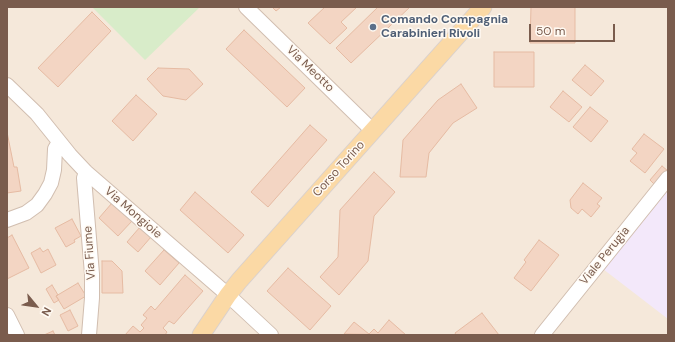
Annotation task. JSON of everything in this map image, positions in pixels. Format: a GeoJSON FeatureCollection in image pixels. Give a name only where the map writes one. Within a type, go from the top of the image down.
{"type":"FeatureCollection","features":[{"type":"Feature","properties":{"kind":"main road","name":"Corso Torino"},"geometry":{"type":"LineString","coordinates":[[201,335],[228,295],[483,7]]}},
{"type":"Feature","properties":{"kind":"street","name":"Via Meotto"},"geometry":{"type":"LineString","coordinates":[[246,7],[373,131]]}},
{"type":"Feature","properties":{"kind":"street","name":"Via Mongioie"},"geometry":{"type":"LineString","coordinates":[[7,85],[37,114],[59,142],[86,172],[228,295],[268,334]]}},
{"type":"Feature","properties":{"kind":"street"},"geometry":{"type":"LineString","coordinates":[[7,220],[26,213],[37,204],[45,194],[52,177],[55,149],[59,142]]}},
{"type":"Feature","properties":{"kind":"street","name":"Via Fiume"},"geometry":{"type":"LineString","coordinates":[[86,172],[84,178],[92,274],[89,335]]}},
{"type":"Feature","properties":{"kind":"street","name":"Viale Perugia"},"geometry":{"type":"LineString","coordinates":[[542,335],[668,178]]}},
{"type":"Feature","properties":{"kind":"street"},"geometry":{"type":"LineString","coordinates":[[7,315],[17,335]]}},
{"type":"Feature","properties":{"kind":"shaded area"},"geometry":{"type":"Polygon","coordinates":[[[7,7],[668,7],[668,335],[7,335],[7,7]]]}},
{"type":"Feature","properties":{"kind":"shaded area"},"geometry":{"type":"Polygon","coordinates":[[[668,189],[668,319],[603,269],[668,189]]]}},
{"type":"Feature","properties":{"kind":"green space"},"geometry":{"type":"Polygon","coordinates":[[[92,7],[200,7],[145,60],[92,7]]]}},
{"type":"Feature","properties":{"kind":"building"},"geometry":{"type":"Polygon","coordinates":[[[272,7],[281,7],[276,11],[272,7]]]}},
{"type":"Feature","properties":{"kind":"building"},"geometry":{"type":"Polygon","coordinates":[[[325,7],[357,7],[341,22],[347,28],[330,44],[308,23],[325,7]]]}},
{"type":"Feature","properties":{"kind":"building","name":"Comando Compagnia Carabinieri Rivoli"},"geometry":{"type":"Polygon","coordinates":[[[378,7],[410,7],[351,63],[336,48],[378,7]]]}},
{"type":"Feature","properties":{"kind":"building"},"geometry":{"type":"Polygon","coordinates":[[[531,7],[575,7],[575,43],[530,43],[531,7]]]}},
{"type":"Feature","properties":{"kind":"building"},"geometry":{"type":"Polygon","coordinates":[[[92,12],[111,31],[58,87],[38,68],[92,12]]]}},
{"type":"Feature","properties":{"kind":"building"},"geometry":{"type":"Polygon","coordinates":[[[244,30],[305,88],[287,107],[226,49],[244,30]]]}},
{"type":"Feature","properties":{"kind":"building"},"geometry":{"type":"Polygon","coordinates":[[[494,52],[534,52],[534,87],[494,87],[494,52]]]}},
{"type":"Feature","properties":{"kind":"building"},"geometry":{"type":"Polygon","coordinates":[[[585,65],[604,81],[591,96],[572,80],[585,65]]]}},
{"type":"Feature","properties":{"kind":"building"},"geometry":{"type":"Polygon","coordinates":[[[158,68],[189,69],[203,84],[186,100],[163,96],[147,79],[158,68]]]}},
{"type":"Feature","properties":{"kind":"building"},"geometry":{"type":"Polygon","coordinates":[[[461,84],[477,108],[453,123],[429,153],[426,177],[400,177],[403,140],[438,100],[461,84]]]}},
{"type":"Feature","properties":{"kind":"building"},"geometry":{"type":"Polygon","coordinates":[[[563,91],[582,107],[569,122],[550,107],[563,91]]]}},
{"type":"Feature","properties":{"kind":"building"},"geometry":{"type":"Polygon","coordinates":[[[136,95],[157,114],[133,141],[112,121],[136,95]]]}},
{"type":"Feature","properties":{"kind":"building"},"geometry":{"type":"Polygon","coordinates":[[[590,107],[608,121],[591,142],[573,127],[590,107]]]}},
{"type":"Feature","properties":{"kind":"building"},"geometry":{"type":"Polygon","coordinates":[[[310,125],[327,140],[268,207],[251,192],[310,125]]]}},
{"type":"Feature","properties":{"kind":"building"},"geometry":{"type":"Polygon","coordinates":[[[7,132],[14,167],[17,167],[21,191],[7,193],[7,132]]]}},
{"type":"Feature","properties":{"kind":"building"},"geometry":{"type":"Polygon","coordinates":[[[644,134],[664,149],[645,173],[630,161],[637,153],[632,149],[644,134]]]}},
{"type":"Feature","properties":{"kind":"building"},"geometry":{"type":"Polygon","coordinates":[[[662,166],[668,171],[668,174],[657,187],[650,180],[662,166]]]}},
{"type":"Feature","properties":{"kind":"building"},"geometry":{"type":"Polygon","coordinates":[[[374,172],[395,192],[374,216],[368,261],[339,295],[320,277],[338,257],[340,210],[374,172]]]}},
{"type":"Feature","properties":{"kind":"building"},"geometry":{"type":"Polygon","coordinates":[[[583,183],[602,198],[597,204],[600,206],[591,217],[582,209],[578,214],[571,208],[570,200],[583,183]]]}},
{"type":"Feature","properties":{"kind":"building"},"geometry":{"type":"Polygon","coordinates":[[[195,192],[244,235],[228,253],[180,210],[195,192]]]}},
{"type":"Feature","properties":{"kind":"building"},"geometry":{"type":"Polygon","coordinates":[[[112,203],[132,221],[118,236],[99,218],[112,203]]]}},
{"type":"Feature","properties":{"kind":"building"},"geometry":{"type":"Polygon","coordinates":[[[72,219],[81,236],[74,240],[75,242],[66,247],[55,228],[72,219]]]}},
{"type":"Feature","properties":{"kind":"building"},"geometry":{"type":"Polygon","coordinates":[[[140,227],[151,237],[138,252],[127,242],[140,227]]]}},
{"type":"Feature","properties":{"kind":"building"},"geometry":{"type":"Polygon","coordinates":[[[12,235],[29,268],[7,279],[7,238],[12,235]]]}},
{"type":"Feature","properties":{"kind":"building"},"geometry":{"type":"Polygon","coordinates":[[[539,240],[559,255],[531,291],[514,278],[526,262],[524,260],[539,240]]]}},
{"type":"Feature","properties":{"kind":"building"},"geometry":{"type":"Polygon","coordinates":[[[40,248],[43,252],[48,249],[56,265],[41,273],[31,253],[40,248]]]}},
{"type":"Feature","properties":{"kind":"building"},"geometry":{"type":"Polygon","coordinates":[[[164,250],[179,263],[160,285],[145,271],[164,250]]]}},
{"type":"Feature","properties":{"kind":"building"},"geometry":{"type":"Polygon","coordinates":[[[102,261],[112,261],[122,271],[123,293],[102,293],[102,261]]]}},
{"type":"Feature","properties":{"kind":"building"},"geometry":{"type":"Polygon","coordinates":[[[288,268],[331,306],[310,330],[267,291],[288,268]]]}},
{"type":"Feature","properties":{"kind":"building"},"geometry":{"type":"Polygon","coordinates":[[[185,275],[203,291],[174,324],[169,321],[163,328],[167,332],[165,335],[125,335],[133,326],[140,332],[144,328],[141,325],[147,318],[143,315],[151,306],[155,310],[185,275]]]}},
{"type":"Feature","properties":{"kind":"building"},"geometry":{"type":"Polygon","coordinates":[[[78,283],[86,296],[64,309],[56,296],[78,283]]]}},
{"type":"Feature","properties":{"kind":"building"},"geometry":{"type":"Polygon","coordinates":[[[52,285],[58,295],[56,296],[59,300],[54,303],[46,289],[52,285]]]}},
{"type":"Feature","properties":{"kind":"building"},"geometry":{"type":"Polygon","coordinates":[[[70,310],[78,326],[68,331],[60,315],[70,310]]]}},
{"type":"Feature","properties":{"kind":"building"},"geometry":{"type":"Polygon","coordinates":[[[482,313],[499,335],[456,335],[455,333],[482,313]]]}},
{"type":"Feature","properties":{"kind":"building"},"geometry":{"type":"Polygon","coordinates":[[[389,320],[406,335],[344,334],[354,322],[369,334],[374,329],[378,333],[389,320]]]}},
{"type":"Feature","properties":{"kind":"building"},"geometry":{"type":"Polygon","coordinates":[[[53,331],[55,335],[44,335],[53,331]]]}},
{"type":"Feature","properties":{"kind":"place","name":"Comando Compagnia Carabinieri Rivoli"},"geometry":{"type":"Point","coordinates":[373,27]}}]}
